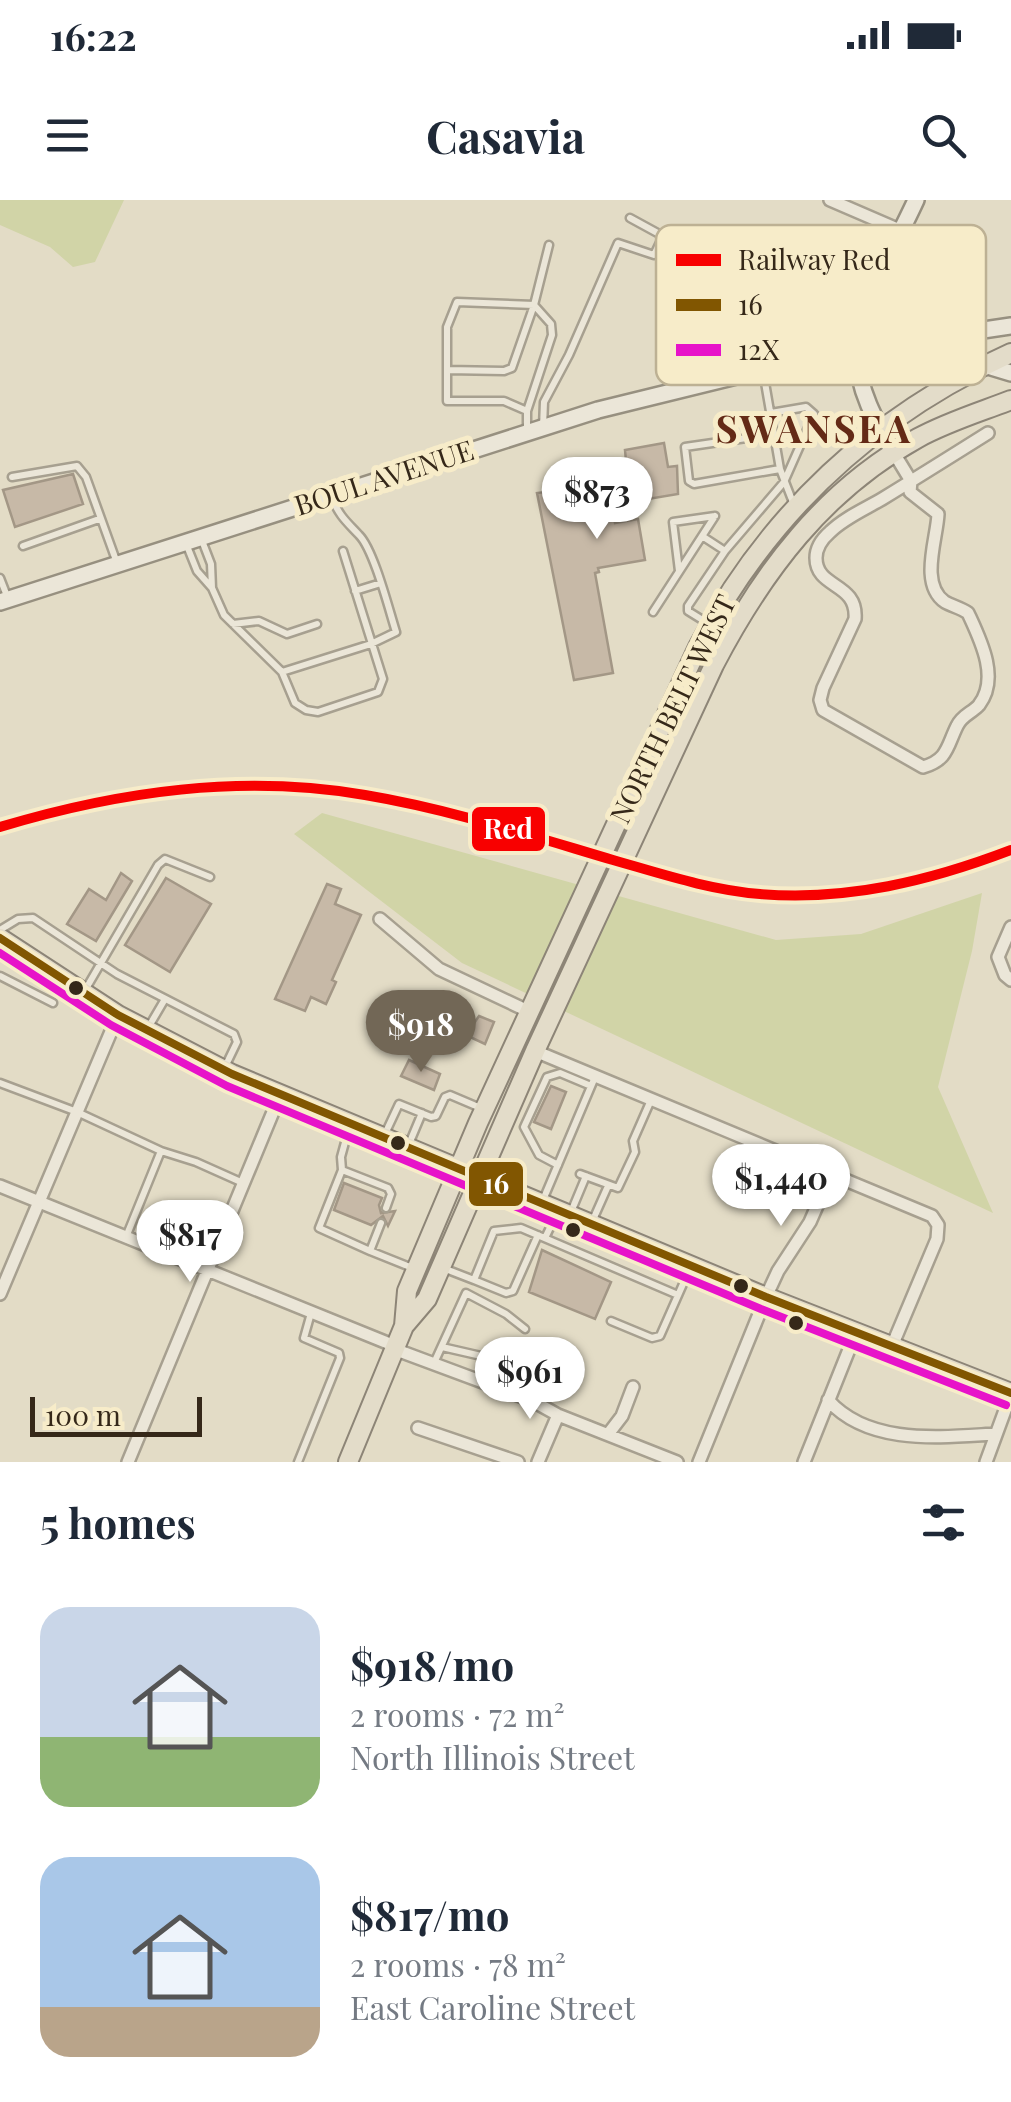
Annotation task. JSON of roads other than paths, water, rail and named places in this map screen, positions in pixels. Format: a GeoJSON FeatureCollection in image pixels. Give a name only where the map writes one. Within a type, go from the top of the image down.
{"type":"FeatureCollection","features":[{"type":"Feature","properties":{"kind":"main road","name":"NORTH BELT WEST"},"geometry":{"type":"LineString","coordinates":[[986,365],[1011,353]]}},
{"type":"Feature","properties":{"kind":"main road","name":"NORTH BELT WEST"},"geometry":{"type":"LineString","coordinates":[[404,1326],[406,1291],[459,1167],[710,624],[746,567],[794,506],[880,429],[947,385]]}},
{"type":"Feature","properties":{"kind":"main road","name":"NORTH BELT WEST"},"geometry":{"type":"LineString","coordinates":[[404,1326],[427,1299],[534,1051],[714,665],[757,590],[792,541],[831,500],[894,453],[942,427],[1011,400]]}},
{"type":"Feature","properties":{"kind":"main road"},"geometry":{"type":"LineString","coordinates":[[0,938],[118,1015],[224,1070],[766,1297],[1011,1394]]}},
{"type":"Feature","properties":{"kind":"main road"},"geometry":{"type":"LineString","coordinates":[[348,1462],[404,1326]]}},
{"type":"Feature","properties":{"kind":"street"},"geometry":{"type":"LineString","coordinates":[[830,200],[888,225]]}},
{"type":"Feature","properties":{"kind":"street"},"geometry":{"type":"LineString","coordinates":[[905,225],[916,200]]}},
{"type":"Feature","properties":{"kind":"street","name":"BOUL AVENUE"},"geometry":{"type":"LineString","coordinates":[[986,330],[1011,326]]}},
{"type":"Feature","properties":{"kind":"street","name":"BOUL AVENUE"},"geometry":{"type":"LineString","coordinates":[[986,367],[1011,373]]}},
{"type":"Feature","properties":{"kind":"street","name":"BOUL AVENUE"},"geometry":{"type":"LineString","coordinates":[[4,601],[535,430],[696,385]]}},
{"type":"Feature","properties":{"kind":"street"},"geometry":{"type":"LineString","coordinates":[[864,385],[880,429],[911,481],[910,492],[938,514],[931,571],[933,586],[943,601],[968,612],[988,668],[986,692],[978,708],[963,716],[943,758],[924,767],[823,710],[820,700],[856,609],[848,593],[818,569],[816,557],[820,543],[831,530],[911,481],[988,433]]}},
{"type":"Feature","properties":{"kind":"street"},"geometry":{"type":"LineString","coordinates":[[380,919],[439,970],[528,1011]]}},
{"type":"Feature","properties":{"kind":"street"},"geometry":{"type":"LineString","coordinates":[[1011,928],[998,957],[1004,975],[1011,980]]}},
{"type":"Feature","properties":{"kind":"street"},"geometry":{"type":"LineString","coordinates":[[0,1294],[118,1015]]}},
{"type":"Feature","properties":{"kind":"street"},"geometry":{"type":"LineString","coordinates":[[534,1051],[593,1081],[651,1100],[932,1216],[938,1226],[938,1239],[892,1346]]}},
{"type":"Feature","properties":{"kind":"street"},"geometry":{"type":"LineString","coordinates":[[128,1462],[280,1095]]}},
{"type":"Feature","properties":{"kind":"street"},"geometry":{"type":"LineString","coordinates":[[699,1462],[766,1297],[810,1222],[830,1176]]}},
{"type":"Feature","properties":{"kind":"street"},"geometry":{"type":"LineString","coordinates":[[0,1186],[433,1364],[531,1400],[558,1416],[609,1433],[641,1456],[678,1462]]}},
{"type":"Feature","properties":{"kind":"street"},"geometry":{"type":"LineString","coordinates":[[804,1462],[856,1332]]}},
{"type":"Feature","properties":{"kind":"street"},"geometry":{"type":"LineString","coordinates":[[531,1400],[556,1352]]}},
{"type":"Feature","properties":{"kind":"street"},"geometry":{"type":"LineString","coordinates":[[609,1433],[622,1416],[633,1387]]}},
{"type":"Feature","properties":{"kind":"street"},"geometry":{"type":"LineString","coordinates":[[986,1462],[1011,1394]]}},
{"type":"Feature","properties":{"kind":"street"},"geometry":{"type":"LineString","coordinates":[[828,1400],[839,1412],[859,1422],[914,1438],[996,1434]]}},
{"type":"Feature","properties":{"kind":"street"},"geometry":{"type":"LineString","coordinates":[[538,1462],[558,1416]]}},
{"type":"Feature","properties":{"kind":"street"},"geometry":{"type":"LineString","coordinates":[[418,1428],[518,1462]]}},
{"type":"Feature","properties":{"kind":"lane"},"geometry":{"type":"LineString","coordinates":[[630,218],[656,232]]}},
{"type":"Feature","properties":{"kind":"lane"},"geometry":{"type":"LineString","coordinates":[[535,430],[544,402],[618,243],[654,255],[656,251]]}},
{"type":"Feature","properties":{"kind":"lane"},"geometry":{"type":"LineString","coordinates":[[447,370],[512,368],[549,245]]}},
{"type":"Feature","properties":{"kind":"lane"},"geometry":{"type":"LineString","coordinates":[[527,411],[504,401],[447,401],[447,327],[457,302],[534,305],[551,324],[552,334],[527,411],[535,430]]}},
{"type":"Feature","properties":{"kind":"lane"},"geometry":{"type":"LineString","coordinates":[[769,385],[780,469],[794,506]]}},
{"type":"Feature","properties":{"kind":"lane"},"geometry":{"type":"LineString","coordinates":[[710,624],[686,609],[725,551],[784,482],[814,414],[806,407],[771,413]]}},
{"type":"Feature","properties":{"kind":"lane"},"geometry":{"type":"LineString","coordinates":[[774,434],[685,447],[688,481],[694,484],[780,469]]}},
{"type":"Feature","properties":{"kind":"lane"},"geometry":{"type":"LineString","coordinates":[[12,477],[77,466],[86,477],[117,564]]}},
{"type":"Feature","properties":{"kind":"lane"},"geometry":{"type":"LineString","coordinates":[[282,672],[372,644],[396,632],[361,536],[349,528],[330,495]]}},
{"type":"Feature","properties":{"kind":"lane"},"geometry":{"type":"LineString","coordinates":[[653,612],[679,572],[715,516],[673,522],[679,572]]}},
{"type":"Feature","properties":{"kind":"lane"},"geometry":{"type":"LineString","coordinates":[[22,546],[99,519]]}},
{"type":"Feature","properties":{"kind":"lane"},"geometry":{"type":"LineString","coordinates":[[702,536],[725,551]]}},
{"type":"Feature","properties":{"kind":"lane"},"geometry":{"type":"LineString","coordinates":[[193,539],[211,564],[212,588]]}},
{"type":"Feature","properties":{"kind":"lane"},"geometry":{"type":"LineString","coordinates":[[193,539],[197,571],[212,588],[232,624],[282,672],[295,703],[318,712],[378,692],[383,679],[343,551]]}},
{"type":"Feature","properties":{"kind":"lane"},"geometry":{"type":"LineString","coordinates":[[0,578],[4,601]]}},
{"type":"Feature","properties":{"kind":"lane"},"geometry":{"type":"LineString","coordinates":[[355,590],[381,584]]}},
{"type":"Feature","properties":{"kind":"lane"},"geometry":{"type":"LineString","coordinates":[[232,624],[259,621],[287,634],[317,624]]}},
{"type":"Feature","properties":{"kind":"lane"},"geometry":{"type":"LineString","coordinates":[[84,992],[158,865],[166,860],[210,877]]}},
{"type":"Feature","properties":{"kind":"lane"},"geometry":{"type":"LineString","coordinates":[[0,930],[26,916],[32,918],[103,964],[234,1034],[237,1042],[224,1070]]}},
{"type":"Feature","properties":{"kind":"lane"},"geometry":{"type":"LineString","coordinates":[[0,976],[53,1004]]}},
{"type":"Feature","properties":{"kind":"lane"},"geometry":{"type":"LineString","coordinates":[[146,1030],[165,999]]}},
{"type":"Feature","properties":{"kind":"lane"},"geometry":{"type":"LineString","coordinates":[[557,1208],[558,1165],[593,1081],[560,1073],[548,1076],[524,1128],[539,1155],[558,1165]]}},
{"type":"Feature","properties":{"kind":"lane"},"geometry":{"type":"LineString","coordinates":[[0,1083],[243,1183]]}},
{"type":"Feature","properties":{"kind":"lane"},"geometry":{"type":"LineString","coordinates":[[384,1136],[399,1104],[431,1118],[436,1116],[445,1097],[450,1096],[484,1110]]}},
{"type":"Feature","properties":{"kind":"lane"},"geometry":{"type":"LineString","coordinates":[[440,1267],[506,1294],[513,1291],[557,1208],[583,1175],[618,1188],[651,1100]]}},
{"type":"Feature","properties":{"kind":"lane"},"geometry":{"type":"LineString","coordinates":[[408,1146],[422,1113]]}},
{"type":"Feature","properties":{"kind":"lane"},"geometry":{"type":"LineString","coordinates":[[350,1123],[341,1156],[342,1170],[319,1228],[416,1269]]}},
{"type":"Feature","properties":{"kind":"lane"},"geometry":{"type":"LineString","coordinates":[[126,1237],[161,1151]]}},
{"type":"Feature","properties":{"kind":"lane"},"geometry":{"type":"LineString","coordinates":[[342,1170],[388,1188],[391,1194],[386,1208]]}},
{"type":"Feature","properties":{"kind":"lane"},"geometry":{"type":"LineString","coordinates":[[592,1223],[608,1186]]}},
{"type":"Feature","properties":{"kind":"lane"},"geometry":{"type":"LineString","coordinates":[[370,1252],[380,1224]]}},
{"type":"Feature","properties":{"kind":"lane"},"geometry":{"type":"LineString","coordinates":[[474,1280],[494,1232],[522,1228],[678,1295]]}},
{"type":"Feature","properties":{"kind":"lane"},"geometry":{"type":"LineString","coordinates":[[611,1321],[652,1338],[660,1336],[691,1265]]}},
{"type":"Feature","properties":{"kind":"lane"},"geometry":{"type":"LineString","coordinates":[[433,1364],[466,1293],[525,1328]]}},
{"type":"Feature","properties":{"kind":"lane"},"geometry":{"type":"LineString","coordinates":[[298,1462],[340,1358],[339,1352],[304,1338],[311,1312]]}},
{"type":"Feature","properties":{"kind":"lane"},"geometry":{"type":"LineString","coordinates":[[442,1347],[490,1358],[506,1357]]}},
{"type":"Feature","properties":{"kind":"rail line","name":"Red"},"geometry":{"type":"LineString","coordinates":[[0,827],[90,804],[181,790],[227,786],[319,789],[459,815],[704,885],[793,895],[888,886],[950,871],[1011,850]]}},
{"type":"Feature","properties":{"kind":"district","name":"SWANSEA"},"geometry":{"type":"Point","coordinates":[814,430]}}]}
